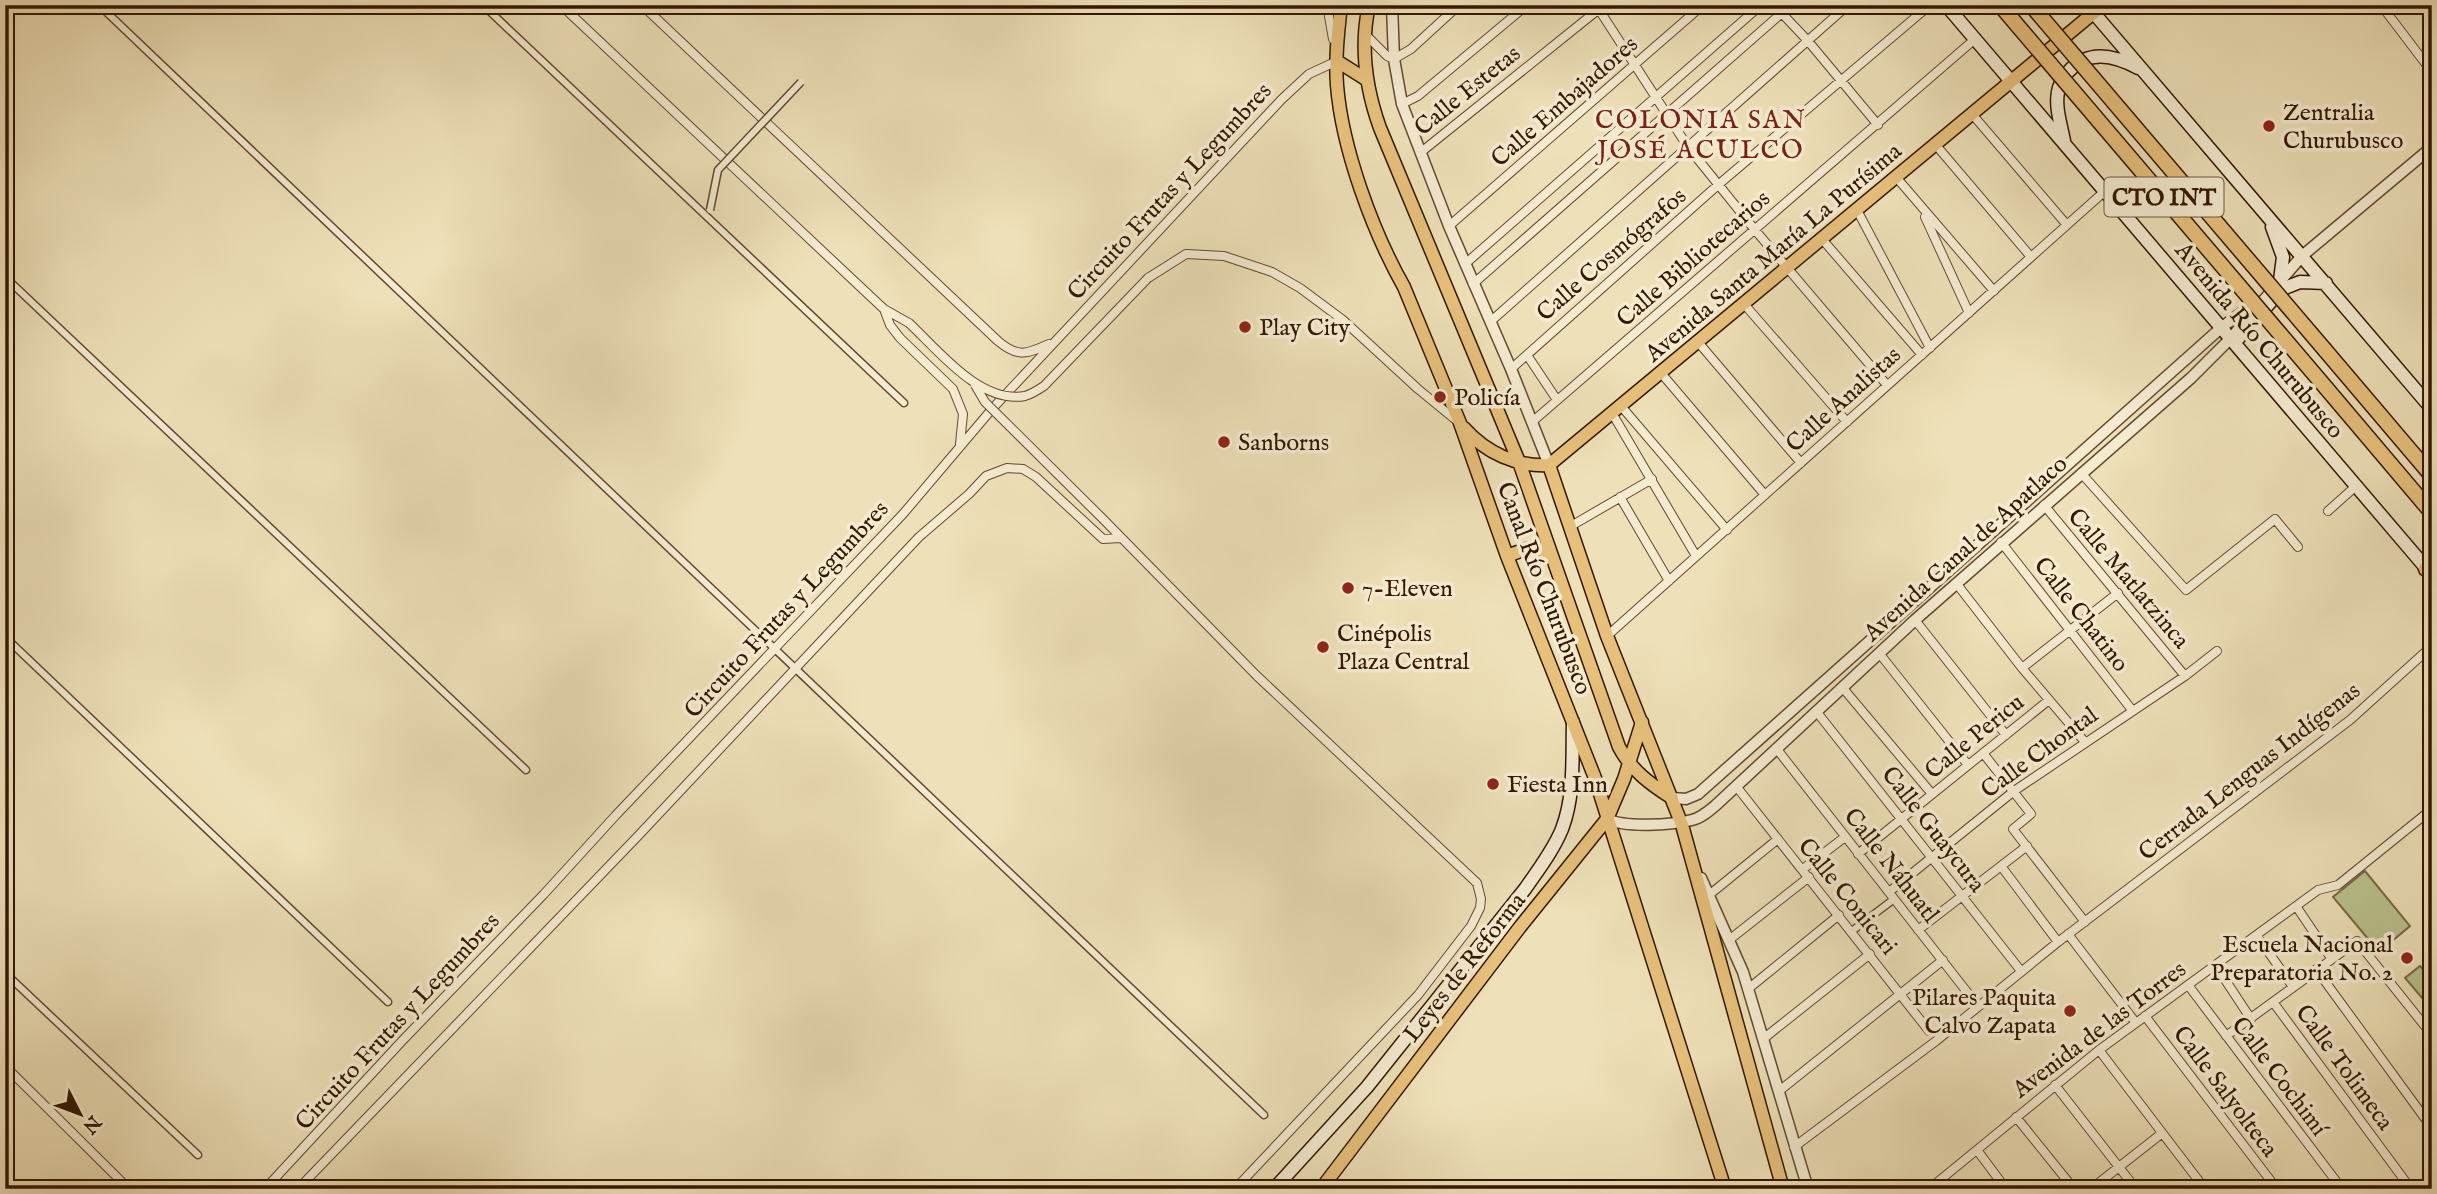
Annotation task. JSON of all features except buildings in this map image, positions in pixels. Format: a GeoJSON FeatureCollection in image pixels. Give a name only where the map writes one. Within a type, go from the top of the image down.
{"type":"FeatureCollection","features":[{"type":"Feature","properties":{"kind":"highway","name":"CTO INT"},"geometry":{"type":"LineString","coordinates":[[2000,5],[2432,513]]}},
{"type":"Feature","properties":{"kind":"highway","name":"CTO INT"},"geometry":{"type":"LineString","coordinates":[[2031,5],[2432,476]]}},
{"type":"Feature","properties":{"kind":"main road","name":"Canal Río Churubusco"},"geometry":{"type":"LineString","coordinates":[[1341,5],[1337,61],[1341,114],[1358,180],[1460,423],[1507,556],[1595,778],[1725,1189]]}},
{"type":"Feature","properties":{"kind":"main road","name":"Canal Río Churubusco"},"geometry":{"type":"LineString","coordinates":[[1369,5],[1366,30],[1367,79],[1380,128],[1519,462],[1616,738],[1630,765],[1650,784],[1672,798]]}},
{"type":"Feature","properties":{"kind":"main road","name":"Avenida Río Churubusco"},"geometry":{"type":"LineString","coordinates":[[1946,5],[2430,573]]}},
{"type":"Feature","properties":{"kind":"main road","name":"CTO INT"},"geometry":{"type":"LineString","coordinates":[[2095,8],[2144,72],[2432,409]]}},
{"type":"Feature","properties":{"kind":"main road","name":"Avenida Santa María La Purísima"},"geometry":{"type":"LineString","coordinates":[[1549,465],[2011,82],[2095,8]]}},
{"type":"Feature","properties":{"kind":"main road"},"geometry":{"type":"LineString","coordinates":[[2064,142],[2057,96],[2060,83],[2071,69],[2088,58],[2103,56],[2121,60],[2144,72]]}},
{"type":"Feature","properties":{"kind":"main road"},"geometry":{"type":"LineString","coordinates":[[1337,61],[1367,79]]}},
{"type":"Feature","properties":{"kind":"main road"},"geometry":{"type":"LineString","coordinates":[[2266,213],[2283,257],[2280,280]]}},
{"type":"Feature","properties":{"kind":"main road"},"geometry":{"type":"LineString","coordinates":[[2233,340],[2282,289],[2300,282],[2326,283]]}},
{"type":"Feature","properties":{"kind":"main road"},"geometry":{"type":"LineString","coordinates":[[1460,423],[1487,448],[1519,462],[1536,466],[1549,465]]}},
{"type":"Feature","properties":{"kind":"main road","name":"Canal Río Churubusco"},"geometry":{"type":"LineString","coordinates":[[1549,465],[1607,636],[1680,821],[1783,1189]]}},
{"type":"Feature","properties":{"kind":"main road"},"geometry":{"type":"LineString","coordinates":[[1507,556],[1535,547],[1545,551],[1555,562]]}},
{"type":"Feature","properties":{"kind":"main road"},"geometry":{"type":"LineString","coordinates":[[1275,1189],[1367,1087],[1546,859],[1561,830],[1568,807],[1572,781],[1573,718]]}},
{"type":"Feature","properties":{"kind":"main road","name":"Leyes de Reforma"},"geometry":{"type":"LineString","coordinates":[[1321,1189],[1607,818],[1630,765],[1634,742],[1642,722]]}},
{"type":"Feature","properties":{"kind":"street"},"geometry":{"type":"LineString","coordinates":[[99,5],[1264,1115]]}},
{"type":"Feature","properties":{"kind":"street"},"geometry":{"type":"LineString","coordinates":[[483,5],[904,403]]}},
{"type":"Feature","properties":{"kind":"street"},"geometry":{"type":"LineString","coordinates":[[561,5],[884,309],[909,323],[975,385],[985,402],[1257,676],[1357,767],[1477,883],[1480,908],[1471,926],[1418,995],[1235,1189]]}},
{"type":"Feature","properties":{"kind":"street"},"geometry":{"type":"LineString","coordinates":[[642,5],[1010,351],[1021,354],[1052,343]]}},
{"type":"Feature","properties":{"kind":"street"},"geometry":{"type":"LineString","coordinates":[[1327,5],[1337,61]]}},
{"type":"Feature","properties":{"kind":"street"},"geometry":{"type":"LineString","coordinates":[[1360,5],[1366,30],[1387,56],[1394,59],[1411,49],[1458,5]]}},
{"type":"Feature","properties":{"kind":"street","name":"Canal Río Churubusco"},"geometry":{"type":"LineString","coordinates":[[1392,5],[1394,59],[1402,104],[1449,226],[1549,465]]}},
{"type":"Feature","properties":{"kind":"street"},"geometry":{"type":"LineString","coordinates":[[1402,104],[1418,96],[1527,5]]}},
{"type":"Feature","properties":{"kind":"street","name":"Calle Embajadores"},"geometry":{"type":"LineString","coordinates":[[1449,226],[1703,5]]}},
{"type":"Feature","properties":{"kind":"street"},"geometry":{"type":"LineString","coordinates":[[1465,264],[1761,5]]}},
{"type":"Feature","properties":{"kind":"street"},"geometry":{"type":"LineString","coordinates":[[1774,5],[1808,41],[1878,125]]}},
{"type":"Feature","properties":{"kind":"street"},"geometry":{"type":"LineString","coordinates":[[1473,284],[1791,5]]}},
{"type":"Feature","properties":{"kind":"street"},"geometry":{"type":"LineString","coordinates":[[1490,322],[1848,5]]}},
{"type":"Feature","properties":{"kind":"street","name":"Calle Cosmógrafos"},"geometry":{"type":"LineString","coordinates":[[1511,369],[1718,185],[1930,5]]}},
{"type":"Feature","properties":{"kind":"street"},"geometry":{"type":"LineString","coordinates":[[2381,5],[2432,72]]}},
{"type":"Feature","properties":{"kind":"street"},"geometry":{"type":"LineString","coordinates":[[1600,7],[1634,67],[1688,147],[1887,386]]}},
{"type":"Feature","properties":{"kind":"street","name":"Calle Estetas"},"geometry":{"type":"LineString","coordinates":[[1420,153],[1600,7]]}},
{"type":"Feature","properties":{"kind":"street","name":"Calle Bibliotecarios"},"geometry":{"type":"LineString","coordinates":[[1532,422],[1975,39]]}},
{"type":"Feature","properties":{"kind":"street"},"geometry":{"type":"LineString","coordinates":[[2423,61],[2432,54]]}},
{"type":"Feature","properties":{"kind":"street","name":"Circuito Frutas y Legumbres"},"geometry":{"type":"LineString","coordinates":[[265,1189],[903,514],[960,444],[1052,343],[1282,99],[1309,74],[1337,61]]}},
{"type":"Feature","properties":{"kind":"street"},"geometry":{"type":"LineString","coordinates":[[707,219],[718,170],[801,82]]}},
{"type":"Feature","properties":{"kind":"street"},"geometry":{"type":"LineString","coordinates":[[1972,114],[2067,225]]}},
{"type":"Feature","properties":{"kind":"street"},"geometry":{"type":"LineString","coordinates":[[1935,144],[2031,257]]}},
{"type":"Feature","properties":{"kind":"street","name":"Avenida Canal de Apatlaco"},"geometry":{"type":"LineString","coordinates":[[1607,818],[1619,824],[1631,825],[1692,820],[1703,815],[2001,542],[2233,340],[2268,293],[2302,256],[2432,147]]}},
{"type":"Feature","properties":{"kind":"street"},"geometry":{"type":"LineString","coordinates":[[1896,177],[1994,290]]}},
{"type":"Feature","properties":{"kind":"street","name":"Calle Analistas"},"geometry":{"type":"LineString","coordinates":[[1607,636],[2105,191]]}},
{"type":"Feature","properties":{"kind":"street"},"geometry":{"type":"LineString","coordinates":[[1920,207],[1969,313]]}},
{"type":"Feature","properties":{"kind":"street"},"geometry":{"type":"LineString","coordinates":[[1857,210],[1930,348]]}},
{"type":"Feature","properties":{"kind":"street"},"geometry":{"type":"LineString","coordinates":[[1822,239],[1922,355]]}},
{"type":"Feature","properties":{"kind":"street"},"geometry":{"type":"LineString","coordinates":[[975,385],[1012,397],[1028,395],[1044,386],[1148,278],[1186,254],[1224,256],[1272,272],[1300,288],[1343,320],[1418,389],[1460,423]]}},
{"type":"Feature","properties":{"kind":"street"},"geometry":{"type":"LineString","coordinates":[[5,277],[526,770]]}},
{"type":"Feature","properties":{"kind":"street","name":"Avenida Canal de Apatlaco"},"geometry":{"type":"LineString","coordinates":[[1672,798],[1686,799],[1699,794],[2222,327],[2268,293]]}},
{"type":"Feature","properties":{"kind":"street"},"geometry":{"type":"LineString","coordinates":[[1744,304],[1847,422]]}},
{"type":"Feature","properties":{"kind":"street"},"geometry":{"type":"LineString","coordinates":[[884,309],[890,325],[900,338],[953,388],[963,414],[960,444]]}},
{"type":"Feature","properties":{"kind":"street"},"geometry":{"type":"LineString","coordinates":[[1698,342],[1801,463]]}},
{"type":"Feature","properties":{"kind":"street"},"geometry":{"type":"LineString","coordinates":[[1527,355],[1557,400]]}},
{"type":"Feature","properties":{"kind":"street"},"geometry":{"type":"LineString","coordinates":[[1661,373],[1765,495]]}},
{"type":"Feature","properties":{"kind":"street"},"geometry":{"type":"LineString","coordinates":[[1617,410],[1696,556]]}},
{"type":"Feature","properties":{"kind":"street"},"geometry":{"type":"LineString","coordinates":[[1617,410],[1727,530]]}},
{"type":"Feature","properties":{"kind":"street"},"geometry":{"type":"LineString","coordinates":[[298,1189],[637,837],[919,537],[986,476],[999,470],[1023,469],[1036,477],[1103,539],[1121,538]]}},
{"type":"Feature","properties":{"kind":"street"},"geometry":{"type":"LineString","coordinates":[[2081,473],[2186,590],[2275,519],[2298,547]]}},
{"type":"Feature","properties":{"kind":"street"},"geometry":{"type":"LineString","coordinates":[[1571,526],[1652,479]]}},
{"type":"Feature","properties":{"kind":"street"},"geometry":{"type":"LineString","coordinates":[[2328,511],[2356,486]]}},
{"type":"Feature","properties":{"kind":"street"},"geometry":{"type":"LineString","coordinates":[[1620,497],[1669,581]]}},
{"type":"Feature","properties":{"kind":"street","name":"Calle Matlatzinca"},"geometry":{"type":"LineString","coordinates":[[2044,505],[2185,676]]}},
{"type":"Feature","properties":{"kind":"street","name":"Calle Chatino"},"geometry":{"type":"LineString","coordinates":[[2001,542],[2132,710]]}},
{"type":"Feature","properties":{"kind":"street"},"geometry":{"type":"LineString","coordinates":[[1956,583],[2022,668],[2085,742]]}},
{"type":"Feature","properties":{"kind":"street"},"geometry":{"type":"LineString","coordinates":[[2022,668],[2118,593]]}},
{"type":"Feature","properties":{"kind":"street"},"geometry":{"type":"LineString","coordinates":[[1915,620],[2006,735]]}},
{"type":"Feature","properties":{"kind":"street"},"geometry":{"type":"LineString","coordinates":[[5,637],[388,1002]]}},
{"type":"Feature","properties":{"kind":"street","name":"Cerrada Lenguas Indígenas"},"geometry":{"type":"LineString","coordinates":[[1794,1147],[1936,1041],[2057,942],[2350,720],[2432,646]]}},
{"type":"Feature","properties":{"kind":"street","name":"Calle Chontal"},"geometry":{"type":"LineString","coordinates":[[1891,895],[1931,857],[2014,792],[2217,652]]}},
{"type":"Feature","properties":{"kind":"street"},"geometry":{"type":"LineString","coordinates":[[1880,653],[1968,765]]}},
{"type":"Feature","properties":{"kind":"street"},"geometry":{"type":"LineString","coordinates":[[1842,687],[1932,794]]}},
{"type":"Feature","properties":{"kind":"street","name":"Calle Pericu"},"geometry":{"type":"LineString","coordinates":[[1858,854],[2049,700]]}},
{"type":"Feature","properties":{"kind":"street","name":"Calle Guaycura"},"geometry":{"type":"LineString","coordinates":[[1816,711],[2021,971]]}},
{"type":"Feature","properties":{"kind":"street"},"geometry":{"type":"LineString","coordinates":[[1785,715],[1796,730]]}},
{"type":"Feature","properties":{"kind":"street","name":"Calle Náhuatl"},"geometry":{"type":"LineString","coordinates":[[1776,748],[1978,1006]]}},
{"type":"Feature","properties":{"kind":"street"},"geometry":{"type":"LineString","coordinates":[[1983,753],[2031,814],[2013,829],[2085,922]]}},
{"type":"Feature","properties":{"kind":"street","name":"Calle Conicari"},"geometry":{"type":"LineString","coordinates":[[1736,786],[1929,1031]]}},
{"type":"Feature","properties":{"kind":"street","name":"Avenida de las Torres"},"geometry":{"type":"LineString","coordinates":[[1933,1188],[2015,1117],[2099,1050],[2318,890],[2338,885],[2432,809]]}},
{"type":"Feature","properties":{"kind":"street"},"geometry":{"type":"LineString","coordinates":[[1803,869],[1845,837]]}},
{"type":"Feature","properties":{"kind":"street"},"geometry":{"type":"LineString","coordinates":[[1709,895],[1778,839]]}},
{"type":"Feature","properties":{"kind":"street"},"geometry":{"type":"LineString","coordinates":[[1918,930],[2027,846]]}},
{"type":"Feature","properties":{"kind":"street","name":"Canal Río Churubusco"},"geometry":{"type":"LineString","coordinates":[[1690,857],[1729,940],[1748,989],[1808,1189]]}},
{"type":"Feature","properties":{"kind":"street"},"geometry":{"type":"LineString","coordinates":[[2001,866],[2057,942]]}},
{"type":"Feature","properties":{"kind":"street"},"geometry":{"type":"LineString","coordinates":[[1729,940],[1809,877]]}},
{"type":"Feature","properties":{"kind":"street"},"geometry":{"type":"LineString","coordinates":[[1852,931],[1891,895]]}},
{"type":"Feature","properties":{"kind":"street"},"geometry":{"type":"LineString","coordinates":[[2296,906],[2332,958]]}},
{"type":"Feature","properties":{"kind":"street"},"geometry":{"type":"LineString","coordinates":[[1748,989],[1839,915]]}},
{"type":"Feature","properties":{"kind":"street","name":"Calle Salyolteca"},"geometry":{"type":"LineString","coordinates":[[2068,934],[2136,1023]]}},
{"type":"Feature","properties":{"kind":"street"},"geometry":{"type":"LineString","coordinates":[[2257,936],[2293,987]]}},
{"type":"Feature","properties":{"kind":"street"},"geometry":{"type":"LineString","coordinates":[[2226,1036],[2353,942],[2361,943],[2432,1035]]}},
{"type":"Feature","properties":{"kind":"street"},"geometry":{"type":"LineString","coordinates":[[1763,1039],[1870,954]]}},
{"type":"Feature","properties":{"kind":"street"},"geometry":{"type":"LineString","coordinates":[[1779,1091],[1902,995],[1942,960]]}},
{"type":"Feature","properties":{"kind":"street"},"geometry":{"type":"LineString","coordinates":[[2216,966],[2251,1019]]}},
{"type":"Feature","properties":{"kind":"street"},"geometry":{"type":"LineString","coordinates":[[2316,969],[2432,1128]]}},
{"type":"Feature","properties":{"kind":"street"},"geometry":{"type":"LineString","coordinates":[[5,973],[198,1155]]}},
{"type":"Feature","properties":{"kind":"street","name":"Calle Cochimí"},"geometry":{"type":"LineString","coordinates":[[2188,985],[2342,1189]]}},
{"type":"Feature","properties":{"kind":"street","name":"Calle Tolimeca"},"geometry":{"type":"LineString","coordinates":[[2273,1002],[2411,1189]]}},
{"type":"Feature","properties":{"kind":"street","name":"Calle Salyolteca"},"geometry":{"type":"LineString","coordinates":[[2145,1016],[2277,1189]]}},
{"type":"Feature","properties":{"kind":"street"},"geometry":{"type":"LineString","coordinates":[[2099,1050],[2205,1189]]}},
{"type":"Feature","properties":{"kind":"street"},"geometry":{"type":"LineString","coordinates":[[5,1066],[129,1189]]}},
{"type":"Feature","properties":{"kind":"street"},"geometry":{"type":"LineString","coordinates":[[2054,1085],[2136,1189]]}},
{"type":"Feature","properties":{"kind":"street"},"geometry":{"type":"LineString","coordinates":[[2015,1117],[2074,1189]]}},
{"type":"Feature","properties":{"kind":"street"},"geometry":{"type":"LineString","coordinates":[[2091,1189],[2161,1133]]}},
{"type":"Feature","properties":{"kind":"street"},"geometry":{"type":"LineString","coordinates":[[1977,1150],[2006,1189]]}},
{"type":"Feature","properties":{"kind":"green space"},"geometry":{"type":"Polygon","coordinates":[[[2365,871],[2410,926],[2379,952],[2333,897],[2365,871]]]}},
{"type":"Feature","properties":{"kind":"green space"},"geometry":{"type":"Polygon","coordinates":[[[2420,966],[2432,980],[2432,1003],[2429,1006],[2405,978],[2420,966]]]}},
{"type":"Feature","properties":{"kind":"place","name":"Zentralia Churubusco"},"geometry":{"type":"Point","coordinates":[2269,126]}},
{"type":"Feature","properties":{"kind":"place","name":"Play City"},"geometry":{"type":"Point","coordinates":[1245,327]}},
{"type":"Feature","properties":{"kind":"place","name":"Policía"},"geometry":{"type":"Point","coordinates":[1440,397]}},
{"type":"Feature","properties":{"kind":"place","name":"Sanborns"},"geometry":{"type":"Point","coordinates":[1224,442]}},
{"type":"Feature","properties":{"kind":"place","name":"7-Eleven"},"geometry":{"type":"Point","coordinates":[1348,588]}},
{"type":"Feature","properties":{"kind":"place","name":"Cinépolis Plaza Central"},"geometry":{"type":"Point","coordinates":[1323,647]}},
{"type":"Feature","properties":{"kind":"place","name":"Fiesta Inn"},"geometry":{"type":"Point","coordinates":[1493,784]}},
{"type":"Feature","properties":{"kind":"place","name":"Escuela Nacional Preparatoria No. 2"},"geometry":{"type":"Point","coordinates":[2407,958]}},
{"type":"Feature","properties":{"kind":"place","name":"Pilares Paquita Calvo Zapata"},"geometry":{"type":"Point","coordinates":[2070,1011]}},
{"type":"Feature","properties":{"kind":"district","name":"COLONIA SAN JOSÉ ACULCO"},"geometry":{"type":"Point","coordinates":[1701,134]}}]}
